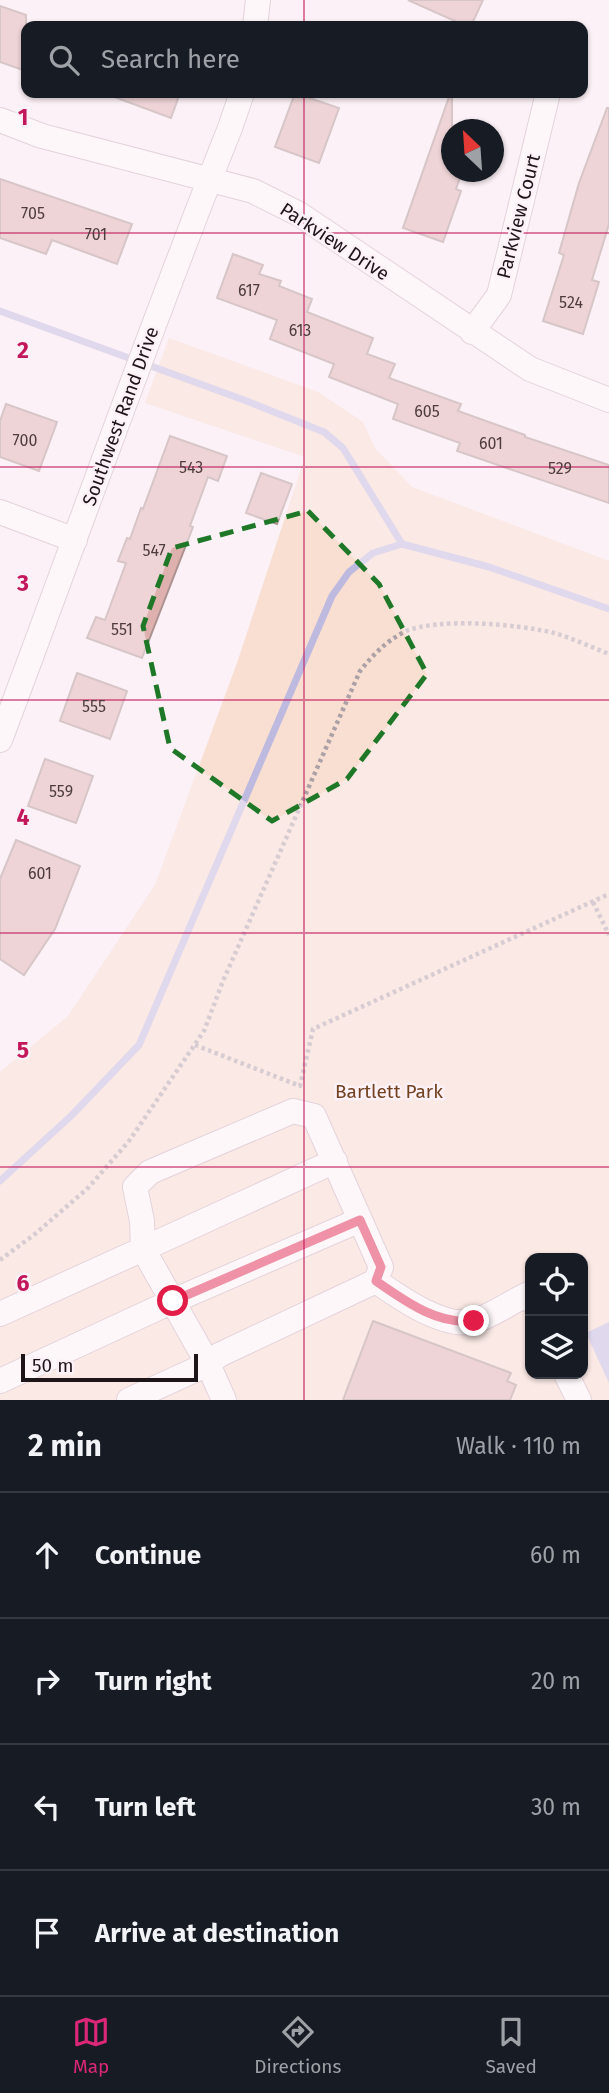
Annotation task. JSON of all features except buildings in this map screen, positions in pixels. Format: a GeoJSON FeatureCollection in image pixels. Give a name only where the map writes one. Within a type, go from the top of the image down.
{"type":"FeatureCollection","features":[{"type":"Feature","properties":{"kind":"street"},"geometry":{"type":"LineString","coordinates":[[256,21],[258,0]]}},
{"type":"Feature","properties":{"kind":"street","name":"Southwest Rand Drive"},"geometry":{"type":"LineString","coordinates":[[0,740],[128,391],[240,98]]}},
{"type":"Feature","properties":{"kind":"street","name":"Parkview Court"},"geometry":{"type":"LineString","coordinates":[[472,332],[499,295],[547,98]]}},
{"type":"Feature","properties":{"kind":"street","name":"Parkview Drive"},"geometry":{"type":"LineString","coordinates":[[0,120],[42,136],[253,191],[299,214],[530,369],[609,400]]}},
{"type":"Feature","properties":{"kind":"street"},"geometry":{"type":"LineString","coordinates":[[0,512],[75,540]]}},
{"type":"Feature","properties":{"kind":"street"},"geometry":{"type":"LineString","coordinates":[[129,1400],[208,1364],[219,1354],[376,1281],[381,1267],[314,1116],[293,1111],[150,1172],[135,1187],[142,1221],[143,1249],[208,1364],[225,1400]]}},
{"type":"Feature","properties":{"kind":"street"},"geometry":{"type":"LineString","coordinates":[[0,1314],[334,1161]]}},
{"type":"Feature","properties":{"kind":"street"},"geometry":{"type":"LineString","coordinates":[[0,1381],[173,1301],[360,1220]]}},
{"type":"Feature","properties":{"kind":"street"},"geometry":{"type":"LineString","coordinates":[[376,1281],[430,1314],[460,1322],[474,1321],[525,1295]]}},
{"type":"Feature","properties":{"kind":"street"},"geometry":{"type":"LineString","coordinates":[[568,1379],[579,1400]]}},
{"type":"Feature","properties":{"kind":"path"},"geometry":{"type":"LineString","coordinates":[[0,1260],[88,1188],[129,1141],[204,1031],[223,981],[360,671],[379,648],[405,632],[435,625],[475,624],[555,633],[609,654]]}},
{"type":"Feature","properties":{"kind":"path"},"geometry":{"type":"LineString","coordinates":[[195,1045],[300,1086],[313,1029],[609,894]]}},
{"type":"Feature","properties":{"kind":"path"},"geometry":{"type":"LineString","coordinates":[[593,902],[609,935]]}},
{"type":"Feature","properties":{"kind":"highlighted area"},"geometry":{"type":"Polygon","coordinates":[[[308,511],[379,584],[427,674],[347,779],[272,821],[170,748],[143,626],[172,548],[308,511]]]}},
{"type":"Feature","properties":{"kind":"green space","name":"Bartlett Park"},"geometry":{"type":"Polygon","coordinates":[[[169,338],[318,392],[363,422],[375,448],[412,487],[609,561],[609,1400],[0,1400],[0,1072],[68,1016],[155,885],[237,663],[305,457],[145,403],[169,338]]]}},
{"type":"Feature","properties":{"kind":"shaded area"},"geometry":{"type":"Polygon","coordinates":[[[609,1322],[609,1383],[588,1337],[588,1332],[609,1322]]]}},
{"type":"Feature","properties":{"kind":"waterway"},"geometry":{"type":"LineString","coordinates":[[0,311],[324,432],[343,448],[402,544]]}},
{"type":"Feature","properties":{"kind":"waterway"},"geometry":{"type":"LineString","coordinates":[[0,1181],[72,1115],[139,1045],[332,596],[349,572],[373,553],[402,544],[489,567],[609,609]]}},
{"type":"Feature","properties":{"kind":"route"},"geometry":{"type":"LineString","coordinates":[[173,1301],[360,1220],[381,1267],[376,1281],[430,1314],[460,1322],[474,1321]]}}]}
